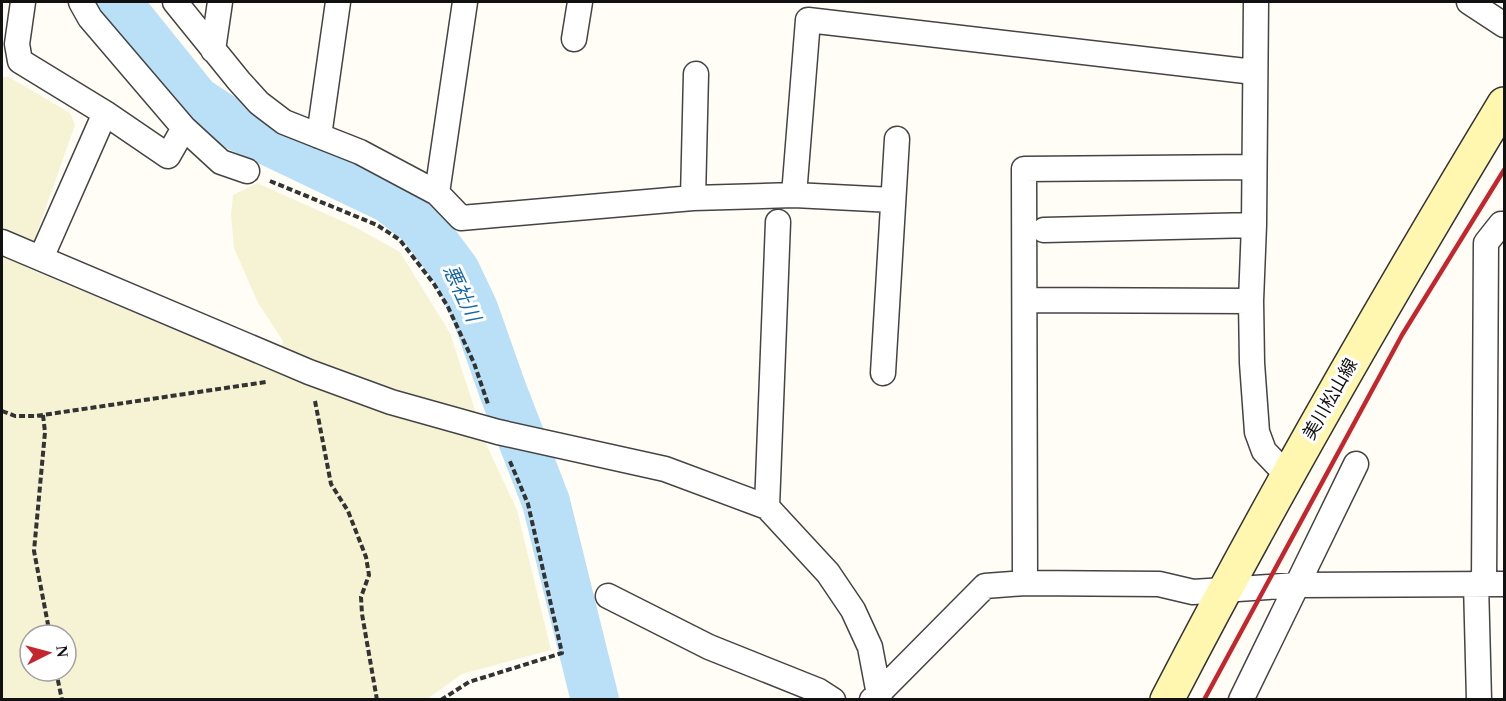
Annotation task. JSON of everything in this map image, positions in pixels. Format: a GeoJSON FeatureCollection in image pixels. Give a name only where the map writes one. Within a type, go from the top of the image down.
{"type":"FeatureCollection","features":[{"type":"Feature","properties":{"kind":"main road","name":"美川松山線"},"geometry":{"type":"LineString","coordinates":[[1167,699],[1286,474],[1421,241],[1504,104]]}},
{"type":"Feature","properties":{"kind":"street"},"geometry":{"type":"LineString","coordinates":[[23,2],[17,44],[20,61],[105,113],[168,156],[183,128]]}},
{"type":"Feature","properties":{"kind":"street"},"geometry":{"type":"LineString","coordinates":[[81,2],[90,18],[183,128],[221,162],[247,171]]}},
{"type":"Feature","properties":{"kind":"street"},"geometry":{"type":"LineString","coordinates":[[175,2],[259,103],[284,122],[360,152],[437,193],[461,219],[693,198],[794,195],[894,200]]}},
{"type":"Feature","properties":{"kind":"street"},"geometry":{"type":"LineString","coordinates":[[213,50],[220,2]]}},
{"type":"Feature","properties":{"kind":"street"},"geometry":{"type":"LineString","coordinates":[[320,136],[338,2]]}},
{"type":"Feature","properties":{"kind":"street"},"geometry":{"type":"LineString","coordinates":[[437,193],[465,2]]}},
{"type":"Feature","properties":{"kind":"street"},"geometry":{"type":"LineString","coordinates":[[574,39],[580,2]]}},
{"type":"Feature","properties":{"kind":"street"},"geometry":{"type":"LineString","coordinates":[[1256,2],[1252,363],[1257,432],[1264,451],[1286,474]]}},
{"type":"Feature","properties":{"kind":"street"},"geometry":{"type":"LineString","coordinates":[[1470,2],[1504,25]]}},
{"type":"Feature","properties":{"kind":"street"},"geometry":{"type":"LineString","coordinates":[[794,195],[808,20],[1254,72]]}},
{"type":"Feature","properties":{"kind":"street"},"geometry":{"type":"LineString","coordinates":[[693,198],[696,74]]}},
{"type":"Feature","properties":{"kind":"street"},"geometry":{"type":"LineString","coordinates":[[41,258],[105,113]]}},
{"type":"Feature","properties":{"kind":"street"},"geometry":{"type":"LineString","coordinates":[[883,373],[897,139]]}},
{"type":"Feature","properties":{"kind":"street"},"geometry":{"type":"LineString","coordinates":[[1025,583],[1024,169],[1254,167]]}},
{"type":"Feature","properties":{"kind":"street"},"geometry":{"type":"LineString","coordinates":[[767,507],[778,222]]}},
{"type":"Feature","properties":{"kind":"street"},"geometry":{"type":"LineString","coordinates":[[1479,699],[1488,583],[1486,243],[1501,224],[1504,224]]}},
{"type":"Feature","properties":{"kind":"street"},"geometry":{"type":"LineString","coordinates":[[1044,230],[1254,225]]}},
{"type":"Feature","properties":{"kind":"street"},"geometry":{"type":"LineString","coordinates":[[2,242],[309,372],[391,402],[546,444],[665,469],[767,507],[828,573],[853,610],[870,647],[877,697]]}},
{"type":"Feature","properties":{"kind":"street"},"geometry":{"type":"LineString","coordinates":[[1024,300],[1251,301]]}},
{"type":"Feature","properties":{"kind":"street"},"geometry":{"type":"LineString","coordinates":[[1241,699],[1356,464]]}},
{"type":"Feature","properties":{"kind":"street"},"geometry":{"type":"LineString","coordinates":[[877,697],[986,586],[1025,583],[1159,584],[1193,592],[1297,585],[1488,583]]}},
{"type":"Feature","properties":{"kind":"street"},"geometry":{"type":"LineString","coordinates":[[608,596],[709,647],[819,691],[833,699]]}},
{"type":"Feature","properties":{"kind":"path"},"geometry":{"type":"LineString","coordinates":[[247,171],[377,225],[400,240],[434,284],[461,332],[502,433],[528,504],[562,654],[469,682],[441,699]]}},
{"type":"Feature","properties":{"kind":"path"},"geometry":{"type":"LineString","coordinates":[[2,411],[15,416],[43,415],[289,379],[309,372],[331,484],[348,511],[366,557],[369,575],[361,597],[362,614],[377,699]]}},
{"type":"Feature","properties":{"kind":"path"},"geometry":{"type":"LineString","coordinates":[[43,415],[45,432],[34,551],[48,623]]}},
{"type":"Feature","properties":{"kind":"path"},"geometry":{"type":"LineString","coordinates":[[59,683],[62,699]]}},
{"type":"Feature","properties":{"kind":"shaded area"},"geometry":{"type":"Polygon","coordinates":[[[2,77],[9,77],[70,113],[75,125],[25,267],[275,372],[283,341],[258,303],[234,248],[231,215],[233,195],[257,183],[355,227],[400,252],[450,333],[486,444],[517,510],[551,650],[462,674],[427,699],[2,700],[2,77]]]}},
{"type":"Feature","properties":{"kind":"waterway","name":"悪社川"},"geometry":{"type":"LineString","coordinates":[[117,2],[196,100],[236,126],[389,199],[421,224],[456,271],[474,309],[546,502],[595,700]]}},
{"type":"Feature","properties":{"kind":"railway"},"geometry":{"type":"LineString","coordinates":[[1204,700],[1402,335],[1504,170]]}}]}
